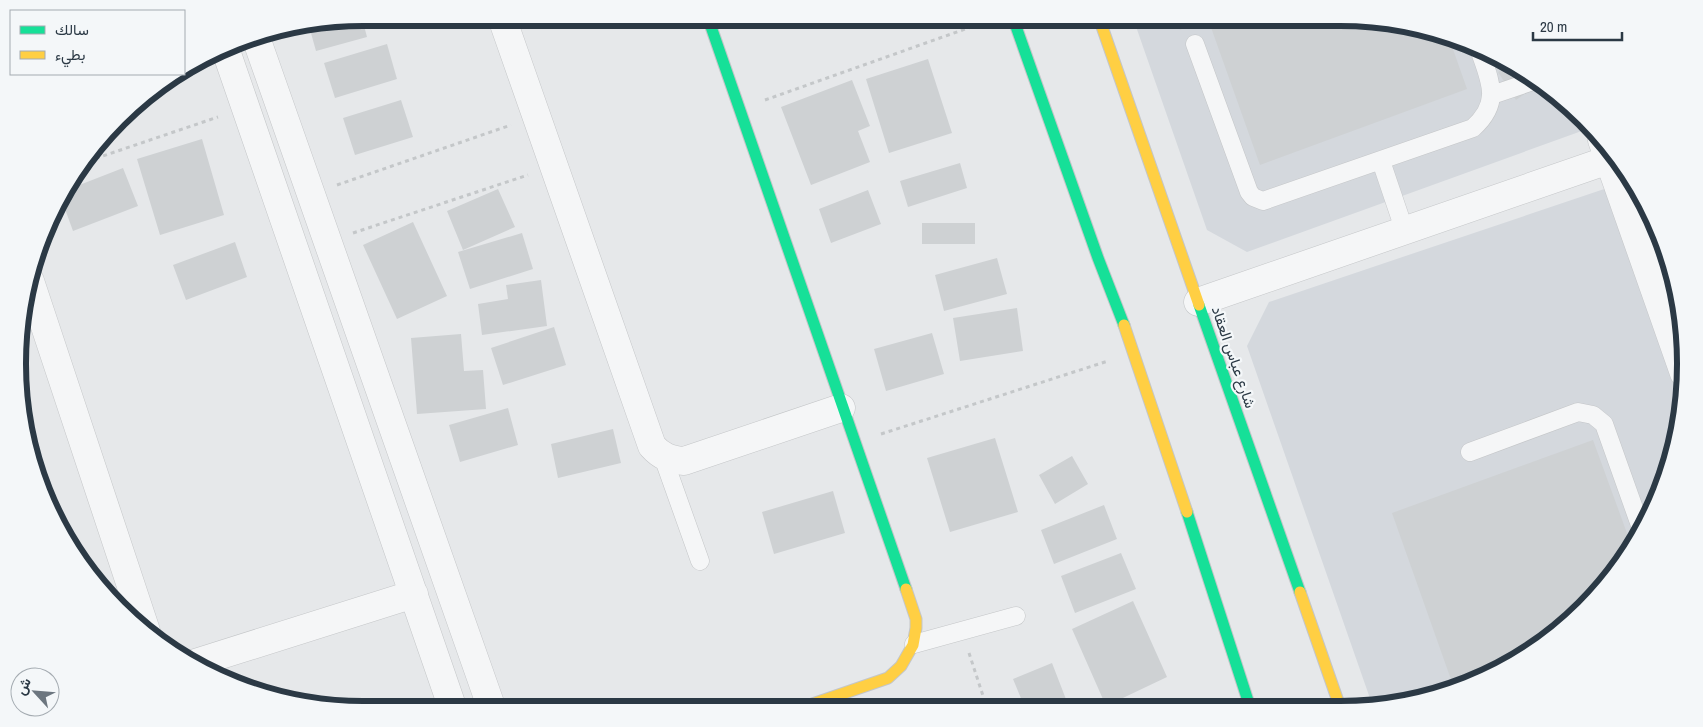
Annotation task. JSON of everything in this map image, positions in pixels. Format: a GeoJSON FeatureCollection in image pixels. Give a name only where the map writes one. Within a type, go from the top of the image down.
{"type":"FeatureCollection","features":[{"type":"Feature","properties":{"kind":"street"},"geometry":{"type":"LineString","coordinates":[[505,26],[652,446],[663,457],[673,461],[694,459],[841,408]]}},
{"type":"Feature","properties":{"kind":"street"},"geometry":{"type":"LineString","coordinates":[[711,26],[841,408],[916,619],[914,644],[908,658],[899,669],[888,678],[821,701]]}},
{"type":"Feature","properties":{"kind":"street"},"geometry":{"type":"LineString","coordinates":[[1016,26],[1098,258],[1135,352],[1248,701]]}},
{"type":"Feature","properties":{"kind":"street","name":"شارع عباس العقاد"},"geometry":{"type":"LineString","coordinates":[[1102,26],[1338,701]]}},
{"type":"Feature","properties":{"kind":"street"},"geometry":{"type":"LineString","coordinates":[[258,43],[489,701]]}},
{"type":"Feature","properties":{"kind":"street"},"geometry":{"type":"LineString","coordinates":[[227,55],[386,509],[450,701]]}},
{"type":"Feature","properties":{"kind":"street"},"geometry":{"type":"LineString","coordinates":[[1198,302],[1404,229],[1604,154]]}},
{"type":"Feature","properties":{"kind":"street"},"geometry":{"type":"LineString","coordinates":[[1615,169],[1676,351]]}},
{"type":"Feature","properties":{"kind":"street"},"geometry":{"type":"LineString","coordinates":[[34,293],[141,617]]}},
{"type":"Feature","properties":{"kind":"street"},"geometry":{"type":"LineString","coordinates":[[386,509],[417,499]]}},
{"type":"Feature","properties":{"kind":"street"},"geometry":{"type":"LineString","coordinates":[[203,660],[414,594]]}},
{"type":"Feature","properties":{"kind":"lane"},"geometry":{"type":"LineString","coordinates":[[1195,44],[1246,186],[1253,197],[1269,201],[1473,128],[1483,120],[1490,108],[1492,95],[1482,58]]}},
{"type":"Feature","properties":{"kind":"lane"},"geometry":{"type":"LineString","coordinates":[[1492,95],[1527,83]]}},
{"type":"Feature","properties":{"kind":"lane"},"geometry":{"type":"LineString","coordinates":[[1380,162],[1404,229]]}},
{"type":"Feature","properties":{"kind":"lane"},"geometry":{"type":"LineString","coordinates":[[1470,452],[1578,412],[1593,414],[1604,424],[1638,520]]}},
{"type":"Feature","properties":{"kind":"lane"},"geometry":{"type":"LineString","coordinates":[[663,457],[700,561]]}},
{"type":"Feature","properties":{"kind":"lane"},"geometry":{"type":"LineString","coordinates":[[914,644],[1016,616]]}},
{"type":"Feature","properties":{"kind":"path"},"geometry":{"type":"LineString","coordinates":[[738,110],[974,26]]}},
{"type":"Feature","properties":{"kind":"path"},"geometry":{"type":"LineString","coordinates":[[96,158],[246,108]]}},
{"type":"Feature","properties":{"kind":"path"},"geometry":{"type":"LineString","coordinates":[[311,195],[536,116]]}},
{"type":"Feature","properties":{"kind":"path"},"geometry":{"type":"LineString","coordinates":[[327,241],[554,167]]}},
{"type":"Feature","properties":{"kind":"path"},"geometry":{"type":"LineString","coordinates":[[854,442],[1135,352]]}},
{"type":"Feature","properties":{"kind":"path"},"geometry":{"type":"LineString","coordinates":[[962,631],[985,701]]}},
{"type":"Feature","properties":{"kind":"shaded area"},"geometry":{"type":"Polygon","coordinates":[[[1136,26],[1340,26],[1384,29],[1427,38],[1469,52],[1508,71],[1545,96],[1583,130],[1247,252],[1207,230],[1136,26]]]}},
{"type":"Feature","properties":{"kind":"shaded area"},"geometry":{"type":"Polygon","coordinates":[[[1624,182],[1651,234],[1665,276],[1674,319],[1677,364],[1676,386],[1674,408],[1665,451],[1651,493],[1632,532],[1593,586],[1545,631],[1508,656],[1489,666],[1448,683],[1427,689],[1370,699],[1247,346],[1269,302],[1624,182]]]}},
{"type":"Feature","properties":{"kind":"building"},"geometry":{"type":"Polygon","coordinates":[[[364,26],[367,37],[316,51],[310,31],[364,26]]]}},
{"type":"Feature","properties":{"kind":"building"},"geometry":{"type":"Polygon","coordinates":[[[1173,26],[1183,26],[1181,30],[1173,26]]]}},
{"type":"Feature","properties":{"kind":"building"},"geometry":{"type":"Polygon","coordinates":[[[1210,26],[1362,27],[1405,33],[1452,45],[1467,89],[1260,165],[1210,26]]]}},
{"type":"Feature","properties":{"kind":"building"},"geometry":{"type":"Polygon","coordinates":[[[387,44],[397,79],[335,98],[324,63],[387,44]]]}},
{"type":"Feature","properties":{"kind":"building"},"geometry":{"type":"Polygon","coordinates":[[[928,59],[952,133],[889,153],[866,79],[928,59]]]}},
{"type":"Feature","properties":{"kind":"building"},"geometry":{"type":"Polygon","coordinates":[[[1504,69],[1533,88],[1516,100],[1498,72],[1504,69]]]}},
{"type":"Feature","properties":{"kind":"building"},"geometry":{"type":"Polygon","coordinates":[[[852,80],[870,126],[858,131],[870,162],[811,185],[781,107],[852,80]]]}},
{"type":"Feature","properties":{"kind":"building"},"geometry":{"type":"Polygon","coordinates":[[[401,100],[413,137],[355,155],[343,118],[401,100]]]}},
{"type":"Feature","properties":{"kind":"building"},"geometry":{"type":"Polygon","coordinates":[[[202,139],[224,215],[160,235],[137,159],[202,139]]]}},
{"type":"Feature","properties":{"kind":"building"},"geometry":{"type":"Polygon","coordinates":[[[960,163],[967,188],[908,207],[900,181],[960,163]]]}},
{"type":"Feature","properties":{"kind":"building"},"geometry":{"type":"Polygon","coordinates":[[[123,168],[138,206],[73,231],[64,207],[77,186],[123,168]]]}},
{"type":"Feature","properties":{"kind":"building"},"geometry":{"type":"Polygon","coordinates":[[[498,189],[515,227],[463,250],[447,211],[498,189]]]}},
{"type":"Feature","properties":{"kind":"building"},"geometry":{"type":"Polygon","coordinates":[[[868,190],[881,224],[831,243],[819,209],[868,190]]]}},
{"type":"Feature","properties":{"kind":"building"},"geometry":{"type":"Polygon","coordinates":[[[413,222],[447,296],[397,319],[363,245],[413,222]]]}},
{"type":"Feature","properties":{"kind":"building"},"geometry":{"type":"Polygon","coordinates":[[[922,223],[975,223],[975,244],[922,244],[922,223]]]}},
{"type":"Feature","properties":{"kind":"building"},"geometry":{"type":"Polygon","coordinates":[[[522,233],[533,269],[470,289],[458,252],[522,233]]]}},
{"type":"Feature","properties":{"kind":"building"},"geometry":{"type":"Polygon","coordinates":[[[235,242],[247,277],[186,300],[173,265],[235,242]]]}},
{"type":"Feature","properties":{"kind":"building"},"geometry":{"type":"Polygon","coordinates":[[[997,258],[1007,294],[944,311],[935,275],[997,258]]]}},
{"type":"Feature","properties":{"kind":"building"},"geometry":{"type":"Polygon","coordinates":[[[541,280],[547,326],[482,335],[478,304],[508,299],[506,285],[541,280]]]}},
{"type":"Feature","properties":{"kind":"building"},"geometry":{"type":"Polygon","coordinates":[[[1017,308],[1023,351],[960,361],[953,318],[1017,308]]]}},
{"type":"Feature","properties":{"kind":"building"},"geometry":{"type":"Polygon","coordinates":[[[554,327],[566,365],[503,385],[491,348],[554,327]]]}},
{"type":"Feature","properties":{"kind":"building"},"geometry":{"type":"Polygon","coordinates":[[[932,333],[944,374],[886,391],[874,349],[932,333]]]}},
{"type":"Feature","properties":{"kind":"building"},"geometry":{"type":"Polygon","coordinates":[[[461,334],[464,371],[483,370],[486,409],[417,414],[411,338],[461,334]]]}},
{"type":"Feature","properties":{"kind":"building"},"geometry":{"type":"Polygon","coordinates":[[[508,408],[518,445],[460,462],[449,425],[508,408]]]}},
{"type":"Feature","properties":{"kind":"building"},"geometry":{"type":"Polygon","coordinates":[[[613,429],[621,463],[558,478],[551,444],[613,429]]]}},
{"type":"Feature","properties":{"kind":"building"},"geometry":{"type":"Polygon","coordinates":[[[995,438],[1018,512],[950,532],[927,458],[995,438]]]}},
{"type":"Feature","properties":{"kind":"building"},"geometry":{"type":"Polygon","coordinates":[[[1593,440],[1629,537],[1593,586],[1545,631],[1508,656],[1452,682],[1392,513],[1593,440]]]}},
{"type":"Feature","properties":{"kind":"building"},"geometry":{"type":"Polygon","coordinates":[[[1072,456],[1088,484],[1055,504],[1039,475],[1072,456]]]}},
{"type":"Feature","properties":{"kind":"building"},"geometry":{"type":"Polygon","coordinates":[[[833,491],[845,533],[774,554],[762,512],[833,491]]]}},
{"type":"Feature","properties":{"kind":"building"},"geometry":{"type":"Polygon","coordinates":[[[1104,505],[1117,539],[1054,564],[1041,530],[1104,505]]]}},
{"type":"Feature","properties":{"kind":"building"},"geometry":{"type":"Polygon","coordinates":[[[1121,553],[1136,589],[1075,613],[1061,576],[1121,553]]]}},
{"type":"Feature","properties":{"kind":"building"},"geometry":{"type":"Polygon","coordinates":[[[1133,601],[1167,677],[1117,701],[1104,701],[1072,629],[1133,601]]]}},
{"type":"Feature","properties":{"kind":"building"},"geometry":{"type":"Polygon","coordinates":[[[1052,663],[1067,701],[1022,701],[1013,679],[1052,663]]]}},
{"type":"Feature","properties":{"kind":"traffic: fast"},"geometry":{"type":"LineString","coordinates":[[711,26],[906,589]]}},
{"type":"Feature","properties":{"kind":"traffic: fast"},"geometry":{"type":"LineString","coordinates":[[1016,26],[1098,258],[1124,325]]}},
{"type":"Feature","properties":{"kind":"traffic: fast"},"geometry":{"type":"LineString","coordinates":[[1199,305],[1300,592]]}},
{"type":"Feature","properties":{"kind":"traffic: fast"},"geometry":{"type":"LineString","coordinates":[[1187,512],[1248,701]]}},
{"type":"Feature","properties":{"kind":"traffic: slow"},"geometry":{"type":"LineString","coordinates":[[1102,26],[1199,305]]}},
{"type":"Feature","properties":{"kind":"traffic: slow"},"geometry":{"type":"LineString","coordinates":[[1124,325],[1187,512]]}},
{"type":"Feature","properties":{"kind":"traffic: slow"},"geometry":{"type":"LineString","coordinates":[[821,701],[888,678],[901,666],[913,645],[916,628],[916,619],[906,589]]}},
{"type":"Feature","properties":{"kind":"traffic: slow"},"geometry":{"type":"LineString","coordinates":[[1300,592],[1338,701]]}}]}
